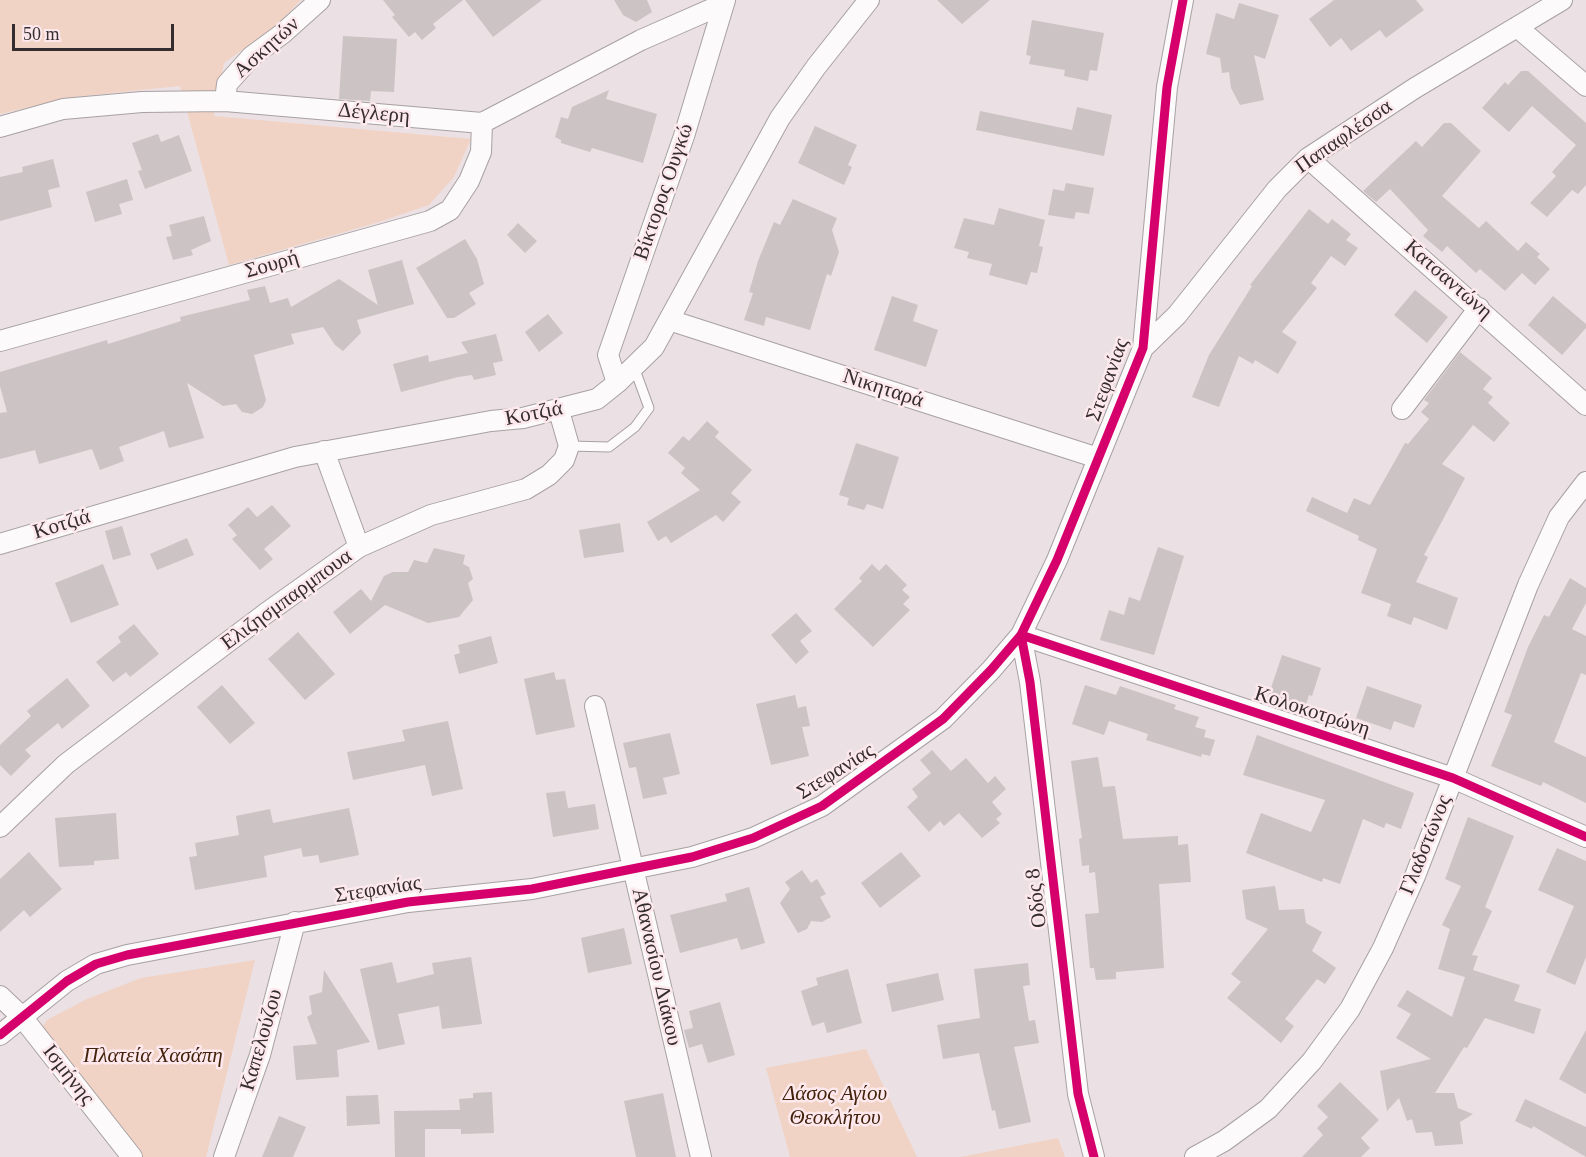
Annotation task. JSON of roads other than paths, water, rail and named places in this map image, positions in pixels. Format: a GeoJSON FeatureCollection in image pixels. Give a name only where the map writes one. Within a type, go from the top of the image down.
{"type":"FeatureCollection","features":[{"type":"Feature","properties":{"kind":"street","name":"Ασκητών"},"geometry":{"type":"LineString","coordinates":[[225,101],[227,84],[252,57],[320,0]]}},
{"type":"Feature","properties":{"kind":"street","name":"Κοτζιά"},"geometry":{"type":"LineString","coordinates":[[0,544],[116,508],[324,451],[559,411],[597,399],[654,347],[780,118],[816,67],[869,0]]}},
{"type":"Feature","properties":{"kind":"street","name":"Στεφανίας"},"geometry":{"type":"LineString","coordinates":[[0,1035],[68,981],[96,964],[127,955],[408,902],[532,889],[634,870],[692,857],[753,838],[822,806],[943,719],[991,670],[1021,634],[1057,560],[1143,348],[1167,87],[1183,0]]}},
{"type":"Feature","properties":{"kind":"street","name":"Παπαφλέσσα"},"geometry":{"type":"LineString","coordinates":[[1143,348],[1177,315],[1277,189],[1308,158],[1415,88],[1562,0]]}},
{"type":"Feature","properties":{"kind":"street"},"geometry":{"type":"LineString","coordinates":[[482,123],[641,40],[724,2]]}},
{"type":"Feature","properties":{"kind":"street","name":"Βίκτορος Ουγκώ"},"geometry":{"type":"LineString","coordinates":[[617,383],[608,355],[684,136],[724,2]]}},
{"type":"Feature","properties":{"kind":"street"},"geometry":{"type":"LineString","coordinates":[[1517,27],[1586,86]]}},
{"type":"Feature","properties":{"kind":"street","name":"Δέγλερη"},"geometry":{"type":"LineString","coordinates":[[0,127],[63,109],[142,102],[225,101],[482,123]]}},
{"type":"Feature","properties":{"kind":"street","name":"Σουρή"},"geometry":{"type":"LineString","coordinates":[[0,341],[430,221],[450,210],[469,181],[481,152],[482,123]]}},
{"type":"Feature","properties":{"kind":"street","name":"Κατσαντώνη"},"geometry":{"type":"LineString","coordinates":[[1308,158],[1586,405]]}},
{"type":"Feature","properties":{"kind":"street"},"geometry":{"type":"LineString","coordinates":[[1402,409],[1479,308]]}},
{"type":"Feature","properties":{"kind":"street","name":"Νικηταρά"},"geometry":{"type":"LineString","coordinates":[[669,320],[1098,458]]}},
{"type":"Feature","properties":{"kind":"street"},"geometry":{"type":"LineString","coordinates":[[559,411],[568,446]]}},
{"type":"Feature","properties":{"kind":"street","name":"Ελιζησμπαρμπουα"},"geometry":{"type":"LineString","coordinates":[[0,827],[66,764],[265,614],[359,547],[431,515],[526,489],[549,475],[564,460],[568,446]]}},
{"type":"Feature","properties":{"kind":"street"},"geometry":{"type":"LineString","coordinates":[[324,451],[359,547]]}},
{"type":"Feature","properties":{"kind":"street","name":"Γλαδστώνος"},"geometry":{"type":"LineString","coordinates":[[1195,1157],[1224,1141],[1268,1109],[1312,1061],[1350,1009],[1388,938],[1528,585],[1559,517],[1586,482]]}},
{"type":"Feature","properties":{"kind":"street","name":"Κολοκοτρώνη"},"geometry":{"type":"LineString","coordinates":[[1021,634],[1453,778],[1586,837]]}},
{"type":"Feature","properties":{"kind":"street","name":"Οδός 8"},"geometry":{"type":"LineString","coordinates":[[1021,634],[1030,682],[1078,1094],[1094,1157]]}},
{"type":"Feature","properties":{"kind":"street","name":"Αθανασίου Διάκου"},"geometry":{"type":"LineString","coordinates":[[595,706],[701,1157]]}},
{"type":"Feature","properties":{"kind":"street","name":"Καπελούζου"},"geometry":{"type":"LineString","coordinates":[[224,1157],[260,1055],[295,922]]}},
{"type":"Feature","properties":{"kind":"street","name":"Ισμήνης"},"geometry":{"type":"LineString","coordinates":[[0,996],[22,1017],[132,1157]]}},
{"type":"Feature","properties":{"kind":"lane"},"geometry":{"type":"LineString","coordinates":[[568,446],[609,447],[635,427],[649,408],[634,366]]}},
{"type":"Feature","properties":{"kind":"park label","name":"Πλατεία Χασάπη"},"geometry":{"type":"Point","coordinates":[153,1056]}},
{"type":"Feature","properties":{"kind":"park label","name":"Δάσος Αγίου Θεοκλήτου"},"geometry":{"type":"Point","coordinates":[835,1106]}}]}
